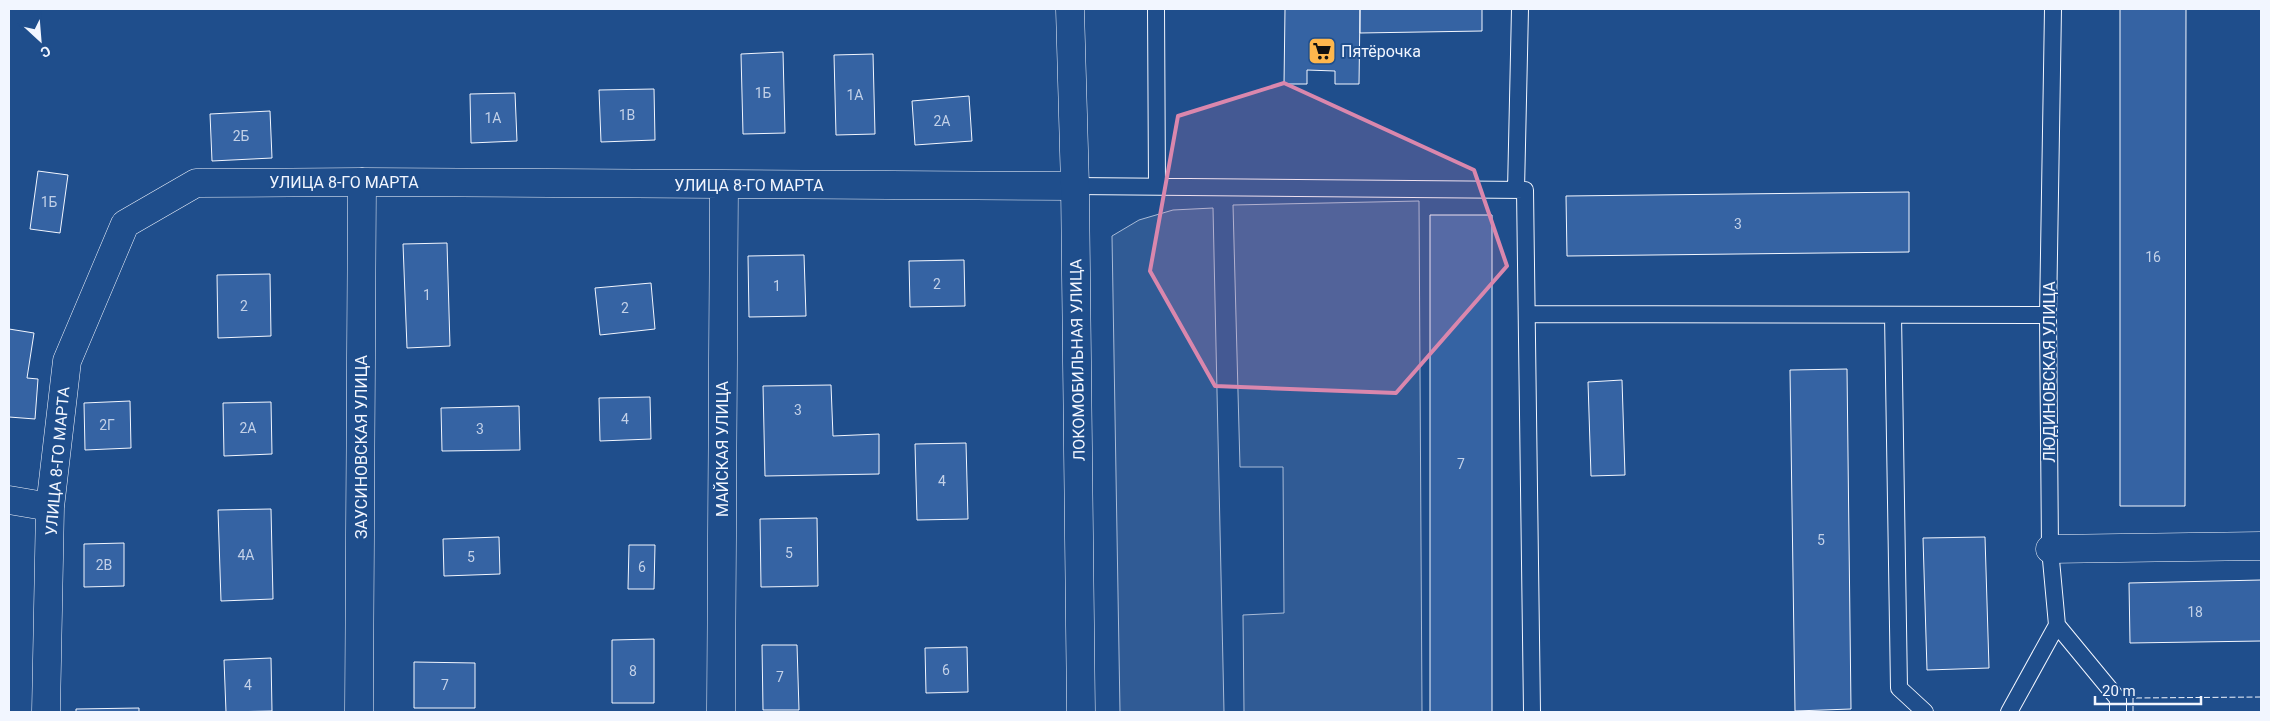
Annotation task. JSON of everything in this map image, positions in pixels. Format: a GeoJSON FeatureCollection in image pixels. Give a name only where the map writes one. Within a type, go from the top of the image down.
{"type":"FeatureCollection","features":[{"type":"Feature","properties":{"kind":"street","name":"ЛОКОМОБИЛЬНАЯ УЛИЦА"},"geometry":{"type":"LineString","coordinates":[[1070,9],[1075,186],[1081,712]]}},
{"type":"Feature","properties":{"kind":"street","name":"УЛИЦА 8-ГО МАРТА"},"geometry":{"type":"LineString","coordinates":[[46,712],[50,508],[67,362],[125,224],[196,183],[362,182],[1075,186]]}},
{"type":"Feature","properties":{"kind":"street","name":"ЗАУСИНОВСКАЯ УЛИЦА"},"geometry":{"type":"LineString","coordinates":[[359,712],[362,182]]}},
{"type":"Feature","properties":{"kind":"street","name":"МАЙСКАЯ УЛИЦА"},"geometry":{"type":"LineString","coordinates":[[721,712],[724,185]]}},
{"type":"Feature","properties":{"kind":"street"},"geometry":{"type":"LineString","coordinates":[[9,500],[50,508]]}},
{"type":"Feature","properties":{"kind":"street"},"geometry":{"type":"LineString","coordinates":[[2050,549],[2261,546]]}},
{"type":"Feature","properties":{"kind":"lane"},"geometry":{"type":"LineString","coordinates":[[1156,9],[1157,186]]}},
{"type":"Feature","properties":{"kind":"lane"},"geometry":{"type":"LineString","coordinates":[[1516,190],[1520,9]]}},
{"type":"Feature","properties":{"kind":"lane","name":"ЛЮДИНОВСКАЯ УЛИЦА"},"geometry":{"type":"LineString","coordinates":[[2053,9],[2048,315],[2050,549],[2057,625]]}},
{"type":"Feature","properties":{"kind":"lane"},"geometry":{"type":"LineString","coordinates":[[1075,186],[1525,190],[1532,712]]}},
{"type":"Feature","properties":{"kind":"lane"},"geometry":{"type":"LineString","coordinates":[[1527,314],[2048,315]]}},
{"type":"Feature","properties":{"kind":"lane"},"geometry":{"type":"LineString","coordinates":[[1893,315],[1898,688],[1925,712]]}},
{"type":"Feature","properties":{"kind":"lane"},"geometry":{"type":"LineString","coordinates":[[2009,712],[2057,625],[2118,699],[2118,712]]}},
{"type":"Feature","properties":{"kind":"highlighted area"},"geometry":{"type":"Polygon","coordinates":[[[1284,83],[1474,170],[1507,266],[1396,393],[1215,386],[1150,271],[1178,116],[1284,83]]]}},
{"type":"Feature","properties":{"kind":"shaded area"},"geometry":{"type":"Polygon","coordinates":[[[1419,201],[1422,712],[1244,712],[1243,615],[1284,613],[1283,467],[1240,467],[1233,205],[1419,201]]]}},
{"type":"Feature","properties":{"kind":"shaded area"},"geometry":{"type":"Polygon","coordinates":[[[1213,208],[1224,712],[1120,712],[1112,236],[1139,220],[1173,210],[1213,208]]]}},
{"type":"Feature","properties":{"kind":"building","name":"Пятёрочка"},"geometry":{"type":"Polygon","coordinates":[[[1285,9],[1360,9],[1359,84],[1335,84],[1335,71],[1307,70],[1307,84],[1284,84],[1285,9]]]}},
{"type":"Feature","properties":{"kind":"building"},"geometry":{"type":"Polygon","coordinates":[[[1360,9],[1482,9],[1482,31],[1360,33],[1360,9]]]}},
{"type":"Feature","properties":{"kind":"building"},"geometry":{"type":"Polygon","coordinates":[[[2120,9],[2186,9],[2185,506],[2120,506],[2120,9]]]}},
{"type":"Feature","properties":{"kind":"building"},"geometry":{"type":"Polygon","coordinates":[[[783,52],[785,133],[743,134],[741,54],[783,52]]]}},
{"type":"Feature","properties":{"kind":"building"},"geometry":{"type":"Polygon","coordinates":[[[873,54],[875,134],[836,135],[834,55],[873,54]]]}},
{"type":"Feature","properties":{"kind":"building"},"geometry":{"type":"Polygon","coordinates":[[[654,89],[655,140],[601,142],[599,90],[654,89]]]}},
{"type":"Feature","properties":{"kind":"building"},"geometry":{"type":"Polygon","coordinates":[[[515,93],[517,141],[471,143],[470,94],[515,93]]]}},
{"type":"Feature","properties":{"kind":"building"},"geometry":{"type":"Polygon","coordinates":[[[969,96],[972,141],[915,145],[912,101],[969,96]]]}},
{"type":"Feature","properties":{"kind":"building"},"geometry":{"type":"Polygon","coordinates":[[[270,111],[272,158],[212,161],[210,114],[270,111]]]}},
{"type":"Feature","properties":{"kind":"building"},"geometry":{"type":"Polygon","coordinates":[[[38,171],[68,175],[60,233],[30,229],[38,171]]]}},
{"type":"Feature","properties":{"kind":"building"},"geometry":{"type":"Polygon","coordinates":[[[1909,192],[1909,252],[1567,256],[1566,196],[1909,192]]]}},
{"type":"Feature","properties":{"kind":"building"},"geometry":{"type":"Polygon","coordinates":[[[1430,215],[1492,215],[1492,712],[1430,712],[1430,215]]]}},
{"type":"Feature","properties":{"kind":"building"},"geometry":{"type":"Polygon","coordinates":[[[447,243],[450,346],[407,348],[403,244],[447,243]]]}},
{"type":"Feature","properties":{"kind":"building"},"geometry":{"type":"Polygon","coordinates":[[[804,255],[806,316],[749,317],[748,256],[804,255]]]}},
{"type":"Feature","properties":{"kind":"building"},"geometry":{"type":"Polygon","coordinates":[[[964,260],[965,306],[910,307],[909,261],[964,260]]]}},
{"type":"Feature","properties":{"kind":"building"},"geometry":{"type":"Polygon","coordinates":[[[270,274],[271,336],[218,338],[217,275],[270,274]]]}},
{"type":"Feature","properties":{"kind":"building"},"geometry":{"type":"Polygon","coordinates":[[[651,283],[655,329],[600,335],[595,288],[651,283]]]}},
{"type":"Feature","properties":{"kind":"building"},"geometry":{"type":"Polygon","coordinates":[[[9,329],[34,333],[27,378],[38,379],[35,419],[9,417],[9,329]]]}},
{"type":"Feature","properties":{"kind":"building"},"geometry":{"type":"Polygon","coordinates":[[[1847,369],[1851,709],[1795,711],[1790,370],[1847,369]]]}},
{"type":"Feature","properties":{"kind":"building"},"geometry":{"type":"Polygon","coordinates":[[[1622,380],[1625,475],[1591,476],[1588,382],[1622,380]]]}},
{"type":"Feature","properties":{"kind":"building"},"geometry":{"type":"Polygon","coordinates":[[[831,385],[833,436],[879,434],[879,474],[765,476],[763,386],[831,385]]]}},
{"type":"Feature","properties":{"kind":"building"},"geometry":{"type":"Polygon","coordinates":[[[650,397],[651,439],[600,441],[599,398],[650,397]]]}},
{"type":"Feature","properties":{"kind":"building"},"geometry":{"type":"Polygon","coordinates":[[[130,401],[131,448],[85,450],[84,403],[130,401]]]}},
{"type":"Feature","properties":{"kind":"building"},"geometry":{"type":"Polygon","coordinates":[[[271,402],[272,454],[224,456],[223,403],[271,402]]]}},
{"type":"Feature","properties":{"kind":"building"},"geometry":{"type":"Polygon","coordinates":[[[519,406],[520,450],[442,451],[441,408],[519,406]]]}},
{"type":"Feature","properties":{"kind":"building"},"geometry":{"type":"Polygon","coordinates":[[[966,443],[968,519],[917,520],[915,444],[966,443]]]}},
{"type":"Feature","properties":{"kind":"building"},"geometry":{"type":"Polygon","coordinates":[[[271,509],[273,599],[221,601],[218,510],[271,509]]]}},
{"type":"Feature","properties":{"kind":"building"},"geometry":{"type":"Polygon","coordinates":[[[817,518],[818,586],[761,587],[760,519],[817,518]]]}},
{"type":"Feature","properties":{"kind":"building"},"geometry":{"type":"Polygon","coordinates":[[[499,537],[500,574],[444,576],[443,539],[499,537]]]}},
{"type":"Feature","properties":{"kind":"building"},"geometry":{"type":"Polygon","coordinates":[[[1985,537],[1989,668],[1927,670],[1923,538],[1985,537]]]}},
{"type":"Feature","properties":{"kind":"building"},"geometry":{"type":"Polygon","coordinates":[[[124,543],[124,586],[84,587],[84,544],[124,543]]]}},
{"type":"Feature","properties":{"kind":"building"},"geometry":{"type":"Polygon","coordinates":[[[629,545],[655,545],[654,589],[628,589],[629,545]]]}},
{"type":"Feature","properties":{"kind":"building"},"geometry":{"type":"Polygon","coordinates":[[[2261,580],[2261,641],[2130,643],[2129,583],[2261,580]]]}},
{"type":"Feature","properties":{"kind":"building"},"geometry":{"type":"Polygon","coordinates":[[[654,639],[654,703],[612,703],[612,640],[654,639]]]}},
{"type":"Feature","properties":{"kind":"building"},"geometry":{"type":"Polygon","coordinates":[[[762,645],[797,645],[799,710],[763,710],[762,645]]]}},
{"type":"Feature","properties":{"kind":"building"},"geometry":{"type":"Polygon","coordinates":[[[967,647],[968,692],[926,693],[925,648],[967,647]]]}},
{"type":"Feature","properties":{"kind":"building"},"geometry":{"type":"Polygon","coordinates":[[[271,658],[272,711],[226,712],[224,660],[271,658]]]}},
{"type":"Feature","properties":{"kind":"building"},"geometry":{"type":"Polygon","coordinates":[[[414,662],[475,663],[475,708],[414,708],[414,662]]]}},
{"type":"Feature","properties":{"kind":"building"},"geometry":{"type":"Polygon","coordinates":[[[139,708],[139,712],[76,712],[76,709],[139,708]]]}},
{"type":"Feature","properties":{"kind":"fence"},"geometry":{"type":"LineString","coordinates":[[2133,712],[2133,698],[2261,697]]}},
{"type":"Feature","properties":{"kind":"place","name":"Пятёрочка"},"geometry":{"type":"Point","coordinates":[1322,51]}}]}
